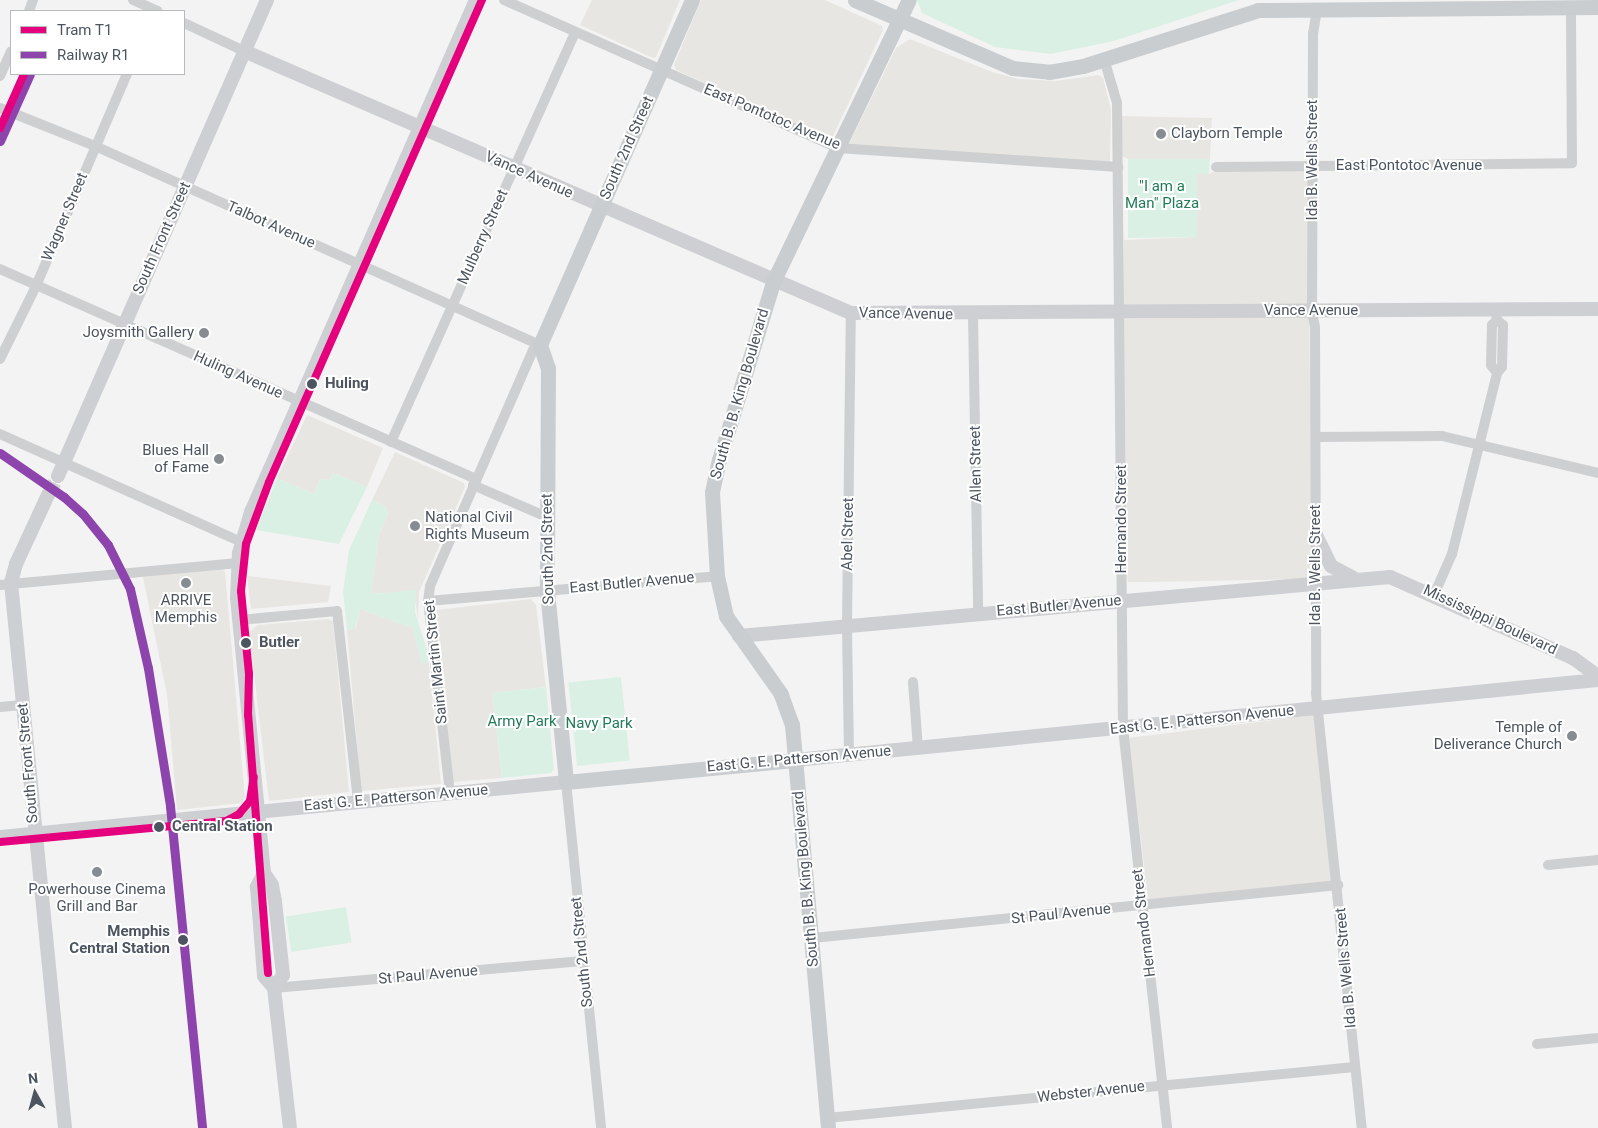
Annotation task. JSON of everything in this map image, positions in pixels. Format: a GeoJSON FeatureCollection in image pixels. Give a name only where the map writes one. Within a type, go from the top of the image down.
{"type":"FeatureCollection","features":[{"type":"Feature","properties":{"kind":"main road","name":"South 2nd Street"},"geometry":{"type":"LineString","coordinates":[[566,782],[547,591],[548,368],[540,345],[692,0]]}},
{"type":"Feature","properties":{"kind":"main road"},"geometry":{"type":"LineString","coordinates":[[855,0],[1013,68],[1049,72],[1104,59],[1239,14],[1258,10],[1317,5],[1598,7]]}},
{"type":"Feature","properties":{"kind":"main road","name":"South B. B. King Boulevard"},"geometry":{"type":"LineString","coordinates":[[828,1123],[813,938],[792,725],[781,694],[726,616],[717,576],[712,507],[714,481],[773,282],[909,0]]}},
{"type":"Feature","properties":{"kind":"main road","name":"East G. E. Patterson Avenue"},"geometry":{"type":"LineString","coordinates":[[566,782],[796,760]]}},
{"type":"Feature","properties":{"kind":"street"},"geometry":{"type":"LineString","coordinates":[[132,0],[154,8]]}},
{"type":"Feature","properties":{"kind":"street","name":"South Front Street"},"geometry":{"type":"LineString","coordinates":[[60,470],[267,0]]}},
{"type":"Feature","properties":{"kind":"street"},"geometry":{"type":"LineString","coordinates":[[290,1128],[274,988],[283,975],[275,900],[272,885],[264,873],[239,620],[238,563],[251,512],[476,0]]}},
{"type":"Feature","properties":{"kind":"street","name":"East Pontotoc Avenue"},"geometry":{"type":"LineString","coordinates":[[504,0],[838,148],[1118,167]]}},
{"type":"Feature","properties":{"kind":"street","name":"Ida B. Wells Street"},"geometry":{"type":"LineString","coordinates":[[1317,5],[1313,33],[1312,312],[1315,327],[1315,582],[1319,709],[1362,1128]]}},
{"type":"Feature","properties":{"kind":"street","name":"East Pontotoc Avenue"},"geometry":{"type":"LineString","coordinates":[[1216,168],[1572,163],[1571,7]]}},
{"type":"Feature","properties":{"kind":"street","name":"Vance Avenue"},"geometry":{"type":"LineString","coordinates":[[185,23],[773,282],[851,313],[973,315],[1119,312],[1312,312],[1497,315],[1598,309]]}},
{"type":"Feature","properties":{"kind":"street","name":"Mulberry Street"},"geometry":{"type":"LineString","coordinates":[[391,442],[575,32]]}},
{"type":"Feature","properties":{"kind":"street"},"geometry":{"type":"LineString","coordinates":[[0,76],[10,53]]}},
{"type":"Feature","properties":{"kind":"street","name":"Hernando Street"},"geometry":{"type":"LineString","coordinates":[[1104,59],[1117,103],[1123,728],[1167,1128]]}},
{"type":"Feature","properties":{"kind":"street","name":"Wagner Street"},"geometry":{"type":"LineString","coordinates":[[0,359],[36,286],[127,75]]}},
{"type":"Feature","properties":{"kind":"street","name":"Talbot Avenue"},"geometry":{"type":"LineString","coordinates":[[0,108],[95,146],[540,345]]}},
{"type":"Feature","properties":{"kind":"street","name":"Huling Avenue"},"geometry":{"type":"LineString","coordinates":[[0,269],[299,403],[391,442],[547,517]]}},
{"type":"Feature","properties":{"kind":"street","name":"Abel Street"},"geometry":{"type":"LineString","coordinates":[[849,755],[847,626],[851,313]]}},
{"type":"Feature","properties":{"kind":"street","name":"Allen Street"},"geometry":{"type":"LineString","coordinates":[[973,315],[978,614]]}},
{"type":"Feature","properties":{"kind":"street"},"geometry":{"type":"LineString","coordinates":[[1434,595],[1452,554],[1497,374],[1491,365],[1492,325],[1497,315]]}},
{"type":"Feature","properties":{"kind":"street","name":"Saint Martin Street"},"geometry":{"type":"LineString","coordinates":[[450,793],[428,602],[434,574],[533,350],[540,345]]}},
{"type":"Feature","properties":{"kind":"street"},"geometry":{"type":"LineString","coordinates":[[1,434],[60,470],[242,542]]}},
{"type":"Feature","properties":{"kind":"street"},"geometry":{"type":"LineString","coordinates":[[1316,437],[1422,435],[1481,444],[1598,473]]}},
{"type":"Feature","properties":{"kind":"street","name":"South Front Street"},"geometry":{"type":"LineString","coordinates":[[48,496],[6,584],[22,705],[65,1128]]}},
{"type":"Feature","properties":{"kind":"street"},"geometry":{"type":"LineString","coordinates":[[1316,535],[1331,566],[1355,578]]}},
{"type":"Feature","properties":{"kind":"street"},"geometry":{"type":"LineString","coordinates":[[6,584],[238,563]]}},
{"type":"Feature","properties":{"kind":"street","name":"East Butler Avenue"},"geometry":{"type":"LineString","coordinates":[[428,602],[717,576]]}},
{"type":"Feature","properties":{"kind":"street","name":"East Butler Avenue"},"geometry":{"type":"LineString","coordinates":[[739,636],[1378,576]]}},
{"type":"Feature","properties":{"kind":"street","name":"Mississippi Boulevard"},"geometry":{"type":"LineString","coordinates":[[1378,576],[1402,580],[1573,658],[1598,676]]}},
{"type":"Feature","properties":{"kind":"street"},"geometry":{"type":"LineString","coordinates":[[239,620],[337,611],[358,802]]}},
{"type":"Feature","properties":{"kind":"street","name":"East G. E. Patterson Avenue"},"geometry":{"type":"LineString","coordinates":[[796,760],[1598,680]]}},
{"type":"Feature","properties":{"kind":"street"},"geometry":{"type":"LineString","coordinates":[[914,682],[918,748]]}},
{"type":"Feature","properties":{"kind":"street"},"geometry":{"type":"LineString","coordinates":[[0,707],[22,705]]}},
{"type":"Feature","properties":{"kind":"street","name":"East G. E. Patterson Avenue"},"geometry":{"type":"LineString","coordinates":[[0,837],[259,810],[566,782]]}},
{"type":"Feature","properties":{"kind":"street","name":"South 2nd Street"},"geometry":{"type":"LineString","coordinates":[[566,782],[601,1128]]}},
{"type":"Feature","properties":{"kind":"street"},"geometry":{"type":"LineString","coordinates":[[1548,865],[1598,860]]}},
{"type":"Feature","properties":{"kind":"street","name":"St Paul Avenue"},"geometry":{"type":"LineString","coordinates":[[813,938],[1338,885]]}},
{"type":"Feature","properties":{"kind":"street","name":"St Paul Avenue"},"geometry":{"type":"LineString","coordinates":[[274,988],[583,961]]}},
{"type":"Feature","properties":{"kind":"street"},"geometry":{"type":"LineString","coordinates":[[1536,1044],[1598,1038]]}},
{"type":"Feature","properties":{"kind":"street","name":"Webster Avenue"},"geometry":{"type":"LineString","coordinates":[[828,1123],[1163,1085],[1355,1067]]}},
{"type":"Feature","properties":{"kind":"shaded area"},"geometry":{"type":"Polygon","coordinates":[[[592,0],[680,0],[656,57],[653,58],[580,25],[592,0]]]}},
{"type":"Feature","properties":{"kind":"shaded area"},"geometry":{"type":"Polygon","coordinates":[[[701,0],[825,0],[882,26],[883,30],[833,136],[825,137],[676,70],[674,65],[701,0]]]}},
{"type":"Feature","properties":{"kind":"shaded area"},"geometry":{"type":"Polygon","coordinates":[[[910,39],[992,72],[1019,79],[1055,81],[1099,75],[1103,78],[1111,110],[1110,162],[849,144],[896,48],[910,39]]]}},
{"type":"Feature","properties":{"kind":"shaded area"},"geometry":{"type":"Polygon","coordinates":[[[1120,116],[1212,118],[1210,159],[1128,159],[1119,155],[1120,116]]]}},
{"type":"Feature","properties":{"kind":"shaded area"},"geometry":{"type":"Polygon","coordinates":[[[1310,169],[1310,309],[1123,308],[1124,240],[1197,237],[1197,174],[1209,174],[1217,170],[1310,169]]]}},
{"type":"Feature","properties":{"kind":"shaded area"},"geometry":{"type":"Polygon","coordinates":[[[1309,316],[1314,579],[1128,582],[1123,319],[1309,316]]]}},
{"type":"Feature","properties":{"kind":"shaded area"},"geometry":{"type":"Polygon","coordinates":[[[307,415],[383,448],[367,487],[333,473],[329,480],[320,479],[314,494],[277,478],[307,415]]]}},
{"type":"Feature","properties":{"kind":"shaded area","name":"National Civil Rights Museum"},"geometry":{"type":"Polygon","coordinates":[[[395,452],[464,483],[465,487],[419,592],[418,619],[415,600],[399,592],[371,594],[379,534],[388,514],[386,507],[372,500],[395,452]]]}},
{"type":"Feature","properties":{"kind":"shaded area"},"geometry":{"type":"Polygon","coordinates":[[[222,568],[225,572],[245,798],[242,803],[177,810],[167,695],[143,577],[222,568]]]}},
{"type":"Feature","properties":{"kind":"shaded area"},"geometry":{"type":"Polygon","coordinates":[[[247,576],[331,586],[328,602],[251,609],[247,576]]]}},
{"type":"Feature","properties":{"kind":"shaded area"},"geometry":{"type":"Polygon","coordinates":[[[531,599],[536,605],[546,687],[492,693],[502,778],[453,782],[436,610],[531,599]]]}},
{"type":"Feature","properties":{"kind":"shaded area"},"geometry":{"type":"Polygon","coordinates":[[[360,609],[413,628],[427,661],[428,653],[441,784],[361,791],[347,630],[356,628],[360,609]]]}},
{"type":"Feature","properties":{"kind":"shaded area"},"geometry":{"type":"Polygon","coordinates":[[[328,619],[333,621],[349,792],[269,801],[249,632],[258,625],[328,619]]]}},
{"type":"Feature","properties":{"kind":"shaded area"},"geometry":{"type":"Polygon","coordinates":[[[1315,715],[1335,881],[1149,904],[1128,738],[1315,715]]]}},
{"type":"Feature","properties":{"kind":"green space"},"geometry":{"type":"Polygon","coordinates":[[[917,0],[1239,0],[1114,41],[1051,54],[995,47],[922,13],[917,0]]]}},
{"type":"Feature","properties":{"kind":"green space","name":"\"I am a Man\" Plaza"},"geometry":{"type":"Polygon","coordinates":[[[1128,159],[1210,159],[1209,174],[1197,174],[1197,237],[1128,238],[1128,159]]]}},
{"type":"Feature","properties":{"kind":"green space"},"geometry":{"type":"Polygon","coordinates":[[[333,473],[367,487],[339,544],[256,530],[277,478],[314,494],[320,479],[329,480],[333,473]]]}},
{"type":"Feature","properties":{"kind":"green space"},"geometry":{"type":"Polygon","coordinates":[[[372,500],[386,507],[388,514],[379,534],[371,594],[416,590],[415,612],[428,653],[427,661],[421,664],[413,628],[360,609],[355,629],[347,630],[343,592],[349,550],[372,500]]]}},
{"type":"Feature","properties":{"kind":"green space","name":"Navy Park"},"geometry":{"type":"Polygon","coordinates":[[[621,677],[630,761],[577,766],[568,683],[621,677]]]}},
{"type":"Feature","properties":{"kind":"green space","name":"Army Park"},"geometry":{"type":"Polygon","coordinates":[[[546,687],[554,769],[551,773],[502,778],[492,693],[546,687]]]}},
{"type":"Feature","properties":{"kind":"green space"},"geometry":{"type":"Polygon","coordinates":[[[346,907],[352,943],[291,952],[286,917],[346,907]]]}},
{"type":"Feature","properties":{"kind":"tunnel"},"geometry":{"type":"LineString","coordinates":[[48,495],[58,476]]}},
{"type":"Feature","properties":{"kind":"tram line","name":"T1"},"geometry":{"type":"LineString","coordinates":[[268,973],[248,715],[249,674],[241,591],[246,544],[269,482],[482,0]]}},
{"type":"Feature","properties":{"kind":"tram line","name":"T1"},"geometry":{"type":"LineString","coordinates":[[0,128],[24,75]]}},
{"type":"Feature","properties":{"kind":"tram line","name":"T1"},"geometry":{"type":"LineString","coordinates":[[0,842],[226,821],[239,814],[250,801],[254,777]]}},
{"type":"Feature","properties":{"kind":"tram line"},"geometry":{"type":"LineString","coordinates":[[264,882],[263,914],[268,973]]}},
{"type":"Feature","properties":{"kind":"rail line","name":"R1"},"geometry":{"type":"LineString","coordinates":[[0,141],[30,75]]}},
{"type":"Feature","properties":{"kind":"rail line","name":"R1"},"geometry":{"type":"LineString","coordinates":[[0,453],[64,497],[83,514],[108,545],[130,589],[148,668],[170,806],[202,1128]]}},
{"type":"Feature","properties":{"kind":"place","name":"Clayborn Temple"},"geometry":{"type":"Point","coordinates":[1161,134]}},
{"type":"Feature","properties":{"kind":"place","name":"Joysmith Gallery"},"geometry":{"type":"Point","coordinates":[204,333]}},
{"type":"Feature","properties":{"kind":"place","name":"Huling"},"geometry":{"type":"Point","coordinates":[312,384]}},
{"type":"Feature","properties":{"kind":"place","name":"Blues Hall of Fame"},"geometry":{"type":"Point","coordinates":[219,459]}},
{"type":"Feature","properties":{"kind":"place","name":"National Civil Rights Museum"},"geometry":{"type":"Point","coordinates":[415,526]}},
{"type":"Feature","properties":{"kind":"place","name":"ARRIVE Memphis"},"geometry":{"type":"Point","coordinates":[186,583]}},
{"type":"Feature","properties":{"kind":"place","name":"Butler"},"geometry":{"type":"Point","coordinates":[246,643]}},
{"type":"Feature","properties":{"kind":"place","name":"Temple of Deliverance Church"},"geometry":{"type":"Point","coordinates":[1572,736]}},
{"type":"Feature","properties":{"kind":"place","name":"Central Station"},"geometry":{"type":"Point","coordinates":[159,827]}},
{"type":"Feature","properties":{"kind":"place","name":"Powerhouse Cinema Grill and Bar"},"geometry":{"type":"Point","coordinates":[97,872]}},
{"type":"Feature","properties":{"kind":"place","name":"Memphis Central Station"},"geometry":{"type":"Point","coordinates":[183,940]}}]}
